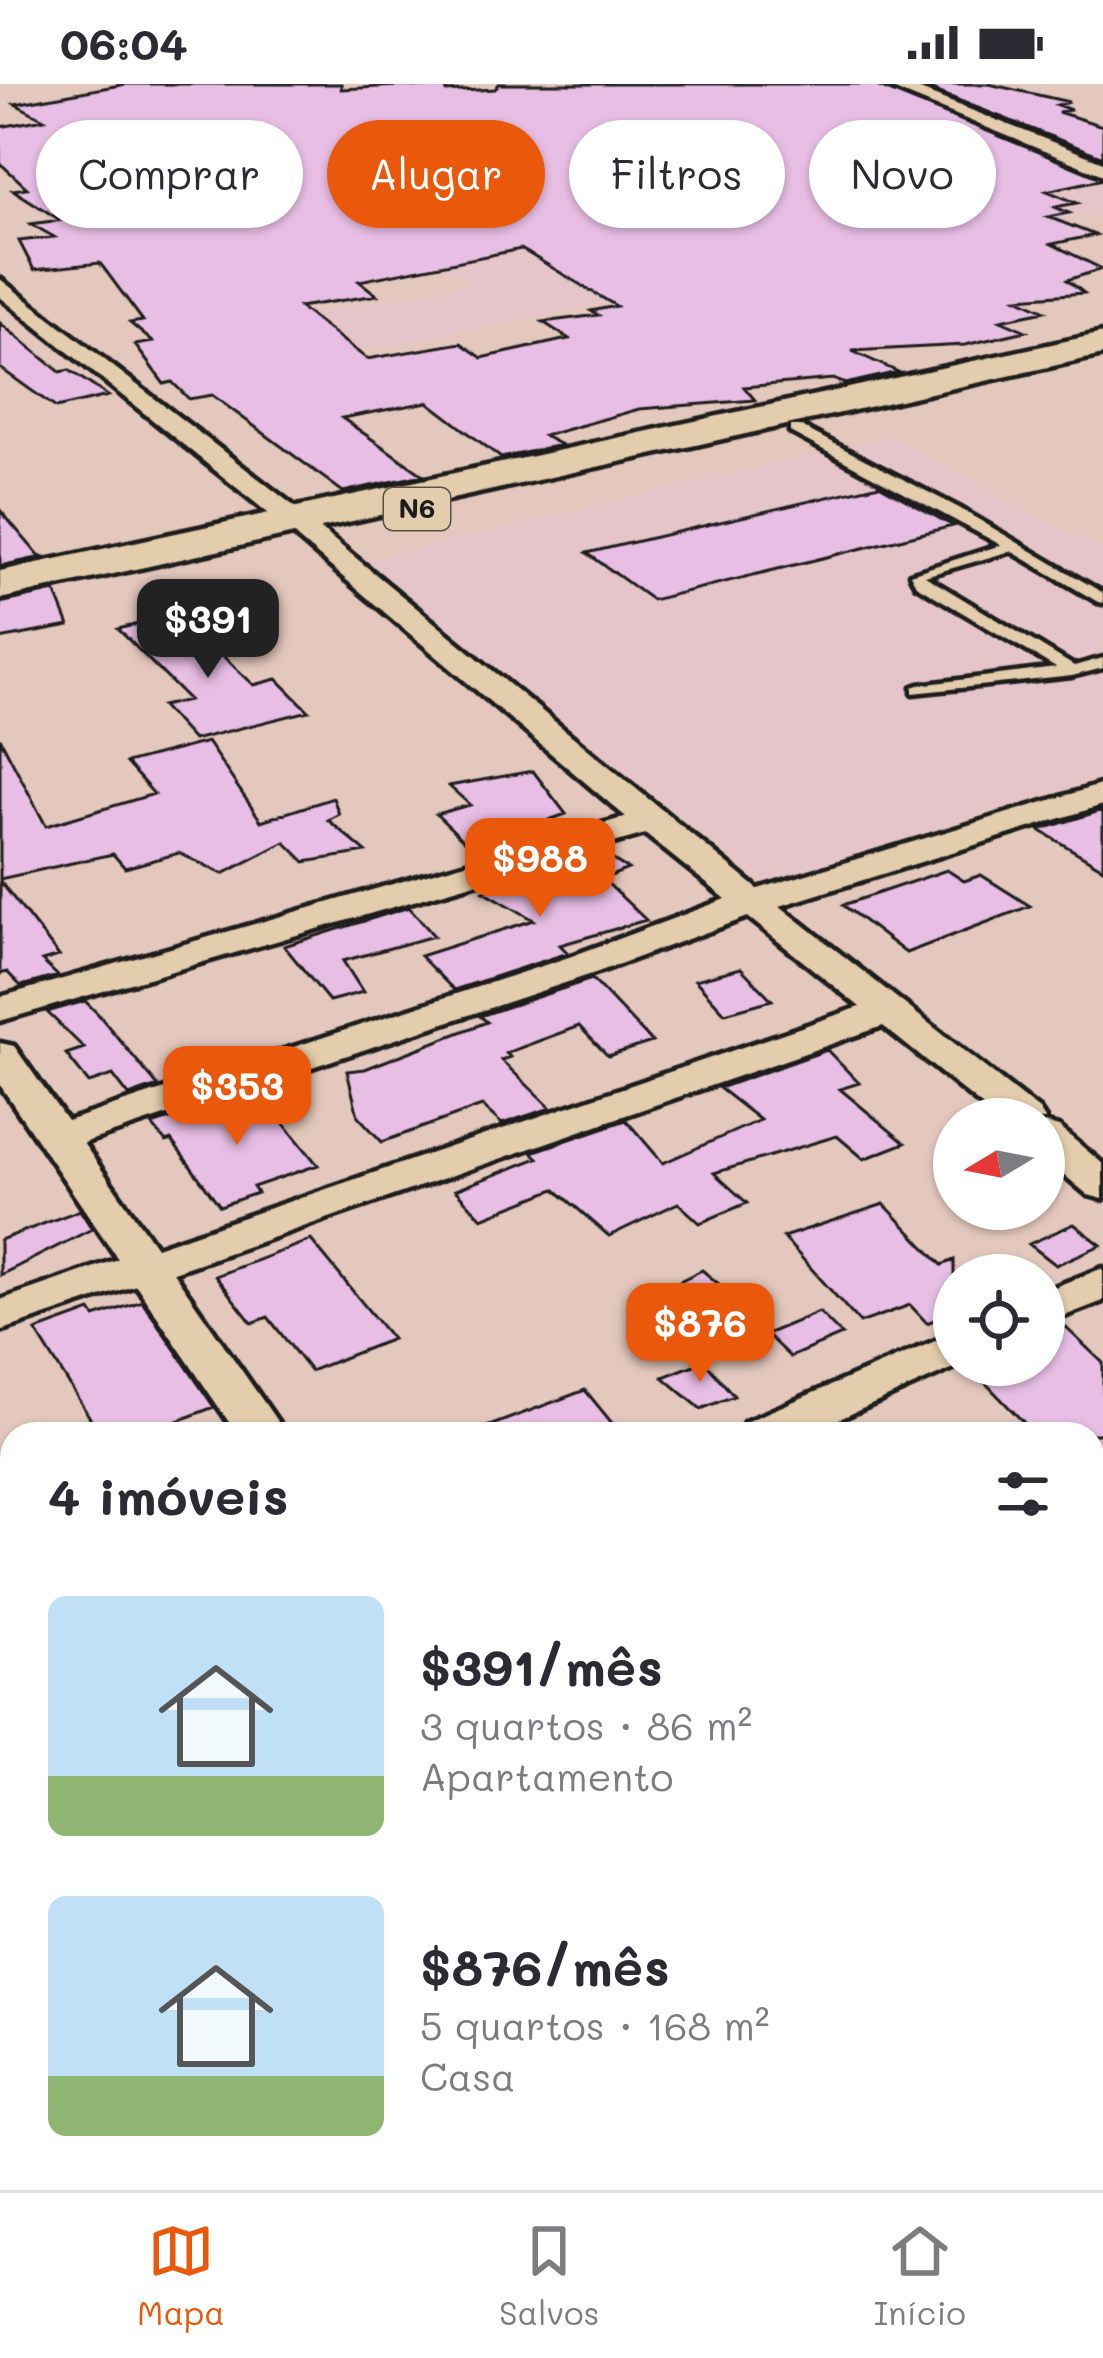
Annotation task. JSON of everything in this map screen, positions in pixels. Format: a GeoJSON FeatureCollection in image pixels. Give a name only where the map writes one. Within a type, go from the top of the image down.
{"type":"FeatureCollection","features":[{"type":"Feature","properties":{"kind":"highway","name":"N6"},"geometry":{"type":"LineString","coordinates":[[0,585],[813,419],[1103,344]]}},
{"type":"Feature","properties":{"kind":"highway","name":"N6"},"geometry":{"type":"LineString","coordinates":[[996,372],[1103,360]]}},
{"type":"Feature","properties":{"kind":"highway","name":"N6"},"geometry":{"type":"LineString","coordinates":[[0,599],[300,526]]}},
{"type":"Feature","properties":{"kind":"street"},"geometry":{"type":"LineString","coordinates":[[889,84],[1099,166]]}},
{"type":"Feature","properties":{"kind":"street"},"geometry":{"type":"LineString","coordinates":[[0,286],[300,526],[651,821],[998,1098]]}},
{"type":"Feature","properties":{"kind":"street"},"geometry":{"type":"LineString","coordinates":[[57,1138],[582,965],[753,902],[1103,794]]}},
{"type":"Feature","properties":{"kind":"street"},"geometry":{"type":"LineString","coordinates":[[0,1010],[651,821]]}},
{"type":"Feature","properties":{"kind":"street"},"geometry":{"type":"LineString","coordinates":[[0,1316],[890,1010]]}},
{"type":"Feature","properties":{"kind":"street"},"geometry":{"type":"LineString","coordinates":[[0,1055],[254,1422]]}},
{"type":"Feature","properties":{"kind":"street"},"geometry":{"type":"LineString","coordinates":[[1065,1152],[1100,1179]]}},
{"type":"Feature","properties":{"kind":"street"},"geometry":{"type":"LineString","coordinates":[[1065,1300],[1103,1283]]}},
{"type":"Feature","properties":{"kind":"street"},"geometry":{"type":"LineString","coordinates":[[789,1422],[933,1358]]}},
{"type":"Feature","properties":{"kind":"lane"},"geometry":{"type":"LineString","coordinates":[[813,419],[1103,599]]}},
{"type":"Feature","properties":{"kind":"lane"},"geometry":{"type":"LineString","coordinates":[[1012,545],[917,574],[921,581],[1072,671]]}},
{"type":"Feature","properties":{"kind":"lane"},"geometry":{"type":"LineString","coordinates":[[920,690],[1103,663]]}},
{"type":"Feature","properties":{"kind":"shaded area"},"geometry":{"type":"Polygon","coordinates":[[[996,130],[1103,174],[1103,211],[317,358],[273,321],[473,283],[386,235],[426,228],[545,228],[545,207],[569,203],[569,228],[785,228],[785,165],[809,160],[809,228],[996,228],[996,130]]]}},
{"type":"Feature","properties":{"kind":"shaded area"},"geometry":{"type":"Polygon","coordinates":[[[891,436],[1103,550],[1103,777],[763,883],[362,561],[891,436]]]}},
{"type":"Feature","properties":{"kind":"building"},"geometry":{"type":"Polygon","coordinates":[[[126,84],[341,84],[341,89],[399,86],[447,88],[447,92],[495,89],[499,84],[876,84],[962,120],[809,120],[809,228],[996,228],[996,134],[1103,179],[1047,191],[1077,203],[1055,207],[1069,213],[1048,217],[1095,235],[1052,244],[1102,269],[1067,280],[1084,293],[1018,298],[1045,311],[1001,320],[1026,331],[965,345],[852,351],[898,372],[845,384],[833,379],[744,387],[755,400],[639,409],[544,436],[561,445],[501,458],[428,402],[342,418],[423,475],[343,492],[212,395],[189,399],[172,382],[164,384],[135,345],[153,342],[130,323],[143,321],[100,263],[34,270],[19,241],[54,237],[38,228],[303,228],[303,120],[38,120],[44,119],[15,104],[126,84]],[[521,249],[359,281],[377,295],[299,307],[367,359],[461,343],[482,358],[569,339],[543,322],[598,315],[591,311],[616,306],[521,249]]]}},
{"type":"Feature","properties":{"kind":"building"},"geometry":{"type":"Polygon","coordinates":[[[917,84],[989,84],[1069,102],[1057,105],[1071,110],[1058,112],[1103,126],[1103,157],[917,84]]]}},
{"type":"Feature","properties":{"kind":"building"},"geometry":{"type":"Polygon","coordinates":[[[36,120],[36,205],[13,190],[27,188],[0,163],[0,127],[36,120]]]}},
{"type":"Feature","properties":{"kind":"building"},"geometry":{"type":"Polygon","coordinates":[[[0,323],[60,372],[69,370],[108,396],[56,408],[0,368],[0,323]]]}},
{"type":"Feature","properties":{"kind":"building"},"geometry":{"type":"Polygon","coordinates":[[[879,485],[953,526],[652,600],[587,553],[879,485]]]}},
{"type":"Feature","properties":{"kind":"building"},"geometry":{"type":"Polygon","coordinates":[[[0,510],[39,556],[42,557],[0,566],[0,510]]]}},
{"type":"Feature","properties":{"kind":"building"},"geometry":{"type":"Polygon","coordinates":[[[55,591],[69,626],[0,639],[0,603],[55,591]]]}},
{"type":"Feature","properties":{"kind":"building"},"geometry":{"type":"Polygon","coordinates":[[[178,614],[254,685],[277,679],[309,711],[193,740],[162,706],[189,700],[118,629],[178,614]]]}},
{"type":"Feature","properties":{"kind":"building"},"geometry":{"type":"Polygon","coordinates":[[[0,738],[46,826],[154,794],[126,763],[207,742],[261,821],[333,798],[339,814],[328,820],[366,852],[305,862],[285,842],[223,874],[179,853],[125,868],[113,854],[0,879],[0,738]]]}},
{"type":"Feature","properties":{"kind":"building"},"geometry":{"type":"Polygon","coordinates":[[[533,771],[566,814],[549,820],[565,830],[479,855],[436,814],[470,805],[449,786],[533,771]]]}},
{"type":"Feature","properties":{"kind":"building"},"geometry":{"type":"Polygon","coordinates":[[[1103,810],[1103,868],[1039,830],[1103,810]]]}},
{"type":"Feature","properties":{"kind":"building"},"geometry":{"type":"Polygon","coordinates":[[[600,852],[628,869],[603,879],[646,920],[560,945],[568,953],[454,990],[420,956],[534,920],[484,891],[505,879],[600,852]]]}},
{"type":"Feature","properties":{"kind":"building"},"geometry":{"type":"Polygon","coordinates":[[[947,870],[964,881],[981,875],[1030,906],[906,953],[843,905],[947,870]]]}},
{"type":"Feature","properties":{"kind":"building"},"geometry":{"type":"Polygon","coordinates":[[[0,881],[59,956],[42,961],[58,976],[21,986],[7,972],[0,974],[0,881]]]}},
{"type":"Feature","properties":{"kind":"building"},"geometry":{"type":"Polygon","coordinates":[[[409,907],[434,936],[343,961],[363,992],[329,1001],[284,946],[409,907]]]}},
{"type":"Feature","properties":{"kind":"building"},"geometry":{"type":"Polygon","coordinates":[[[741,968],[772,1000],[725,1013],[695,980],[741,968]]]}},
{"type":"Feature","properties":{"kind":"building"},"geometry":{"type":"Polygon","coordinates":[[[592,979],[652,1042],[608,1056],[579,1026],[506,1053],[510,1057],[501,1060],[551,1108],[502,1124],[482,1106],[382,1142],[358,1116],[347,1071],[365,1069],[487,1022],[480,1016],[592,979]]]}},
{"type":"Feature","properties":{"kind":"building"},"geometry":{"type":"Polygon","coordinates":[[[85,1001],[158,1086],[129,1096],[113,1075],[89,1083],[66,1054],[84,1048],[47,1012],[85,1001]]]}},
{"type":"Feature","properties":{"kind":"building"},"geometry":{"type":"Polygon","coordinates":[[[827,1050],[859,1083],[840,1089],[905,1143],[864,1159],[837,1136],[714,1173],[747,1203],[700,1223],[678,1203],[609,1236],[555,1189],[482,1218],[455,1190],[538,1158],[532,1152],[626,1120],[663,1163],[760,1120],[719,1088],[827,1050]]]}},
{"type":"Feature","properties":{"kind":"building"},"geometry":{"type":"Polygon","coordinates":[[[258,1092],[318,1165],[253,1187],[257,1193],[220,1206],[171,1140],[166,1142],[152,1125],[182,1115],[188,1122],[258,1092]]]}},
{"type":"Feature","properties":{"kind":"building"},"geometry":{"type":"Polygon","coordinates":[[[884,1204],[933,1256],[933,1321],[927,1323],[910,1305],[860,1323],[783,1237],[884,1204]]]}},
{"type":"Feature","properties":{"kind":"building"},"geometry":{"type":"Polygon","coordinates":[[[80,1210],[92,1229],[0,1275],[0,1240],[80,1210]]]}},
{"type":"Feature","properties":{"kind":"building"},"geometry":{"type":"Polygon","coordinates":[[[1074,1224],[1101,1245],[1065,1261],[1065,1254],[1042,1254],[1029,1244],[1074,1224]]]}},
{"type":"Feature","properties":{"kind":"building"},"geometry":{"type":"Polygon","coordinates":[[[311,1240],[392,1339],[310,1371],[268,1317],[252,1323],[215,1276],[311,1240]]]}},
{"type":"Feature","properties":{"kind":"building"},"geometry":{"type":"Polygon","coordinates":[[[702,1270],[757,1316],[665,1349],[629,1306],[702,1270]]]}},
{"type":"Feature","properties":{"kind":"building"},"geometry":{"type":"Polygon","coordinates":[[[142,1301],[214,1407],[175,1422],[93,1422],[36,1331],[91,1311],[95,1317],[142,1301]]]}},
{"type":"Feature","properties":{"kind":"building"},"geometry":{"type":"Polygon","coordinates":[[[819,1312],[842,1335],[790,1357],[766,1334],[819,1312]]]}},
{"type":"Feature","properties":{"kind":"building"},"geometry":{"type":"Polygon","coordinates":[[[1065,1327],[1103,1363],[1103,1422],[1023,1422],[988,1386],[1065,1386],[1065,1327]]]}},
{"type":"Feature","properties":{"kind":"building"},"geometry":{"type":"Polygon","coordinates":[[[704,1361],[734,1396],[701,1409],[663,1377],[704,1361]]]}},
{"type":"Feature","properties":{"kind":"building"},"geometry":{"type":"Polygon","coordinates":[[[585,1390],[611,1422],[500,1422],[585,1390]]]}}]}
